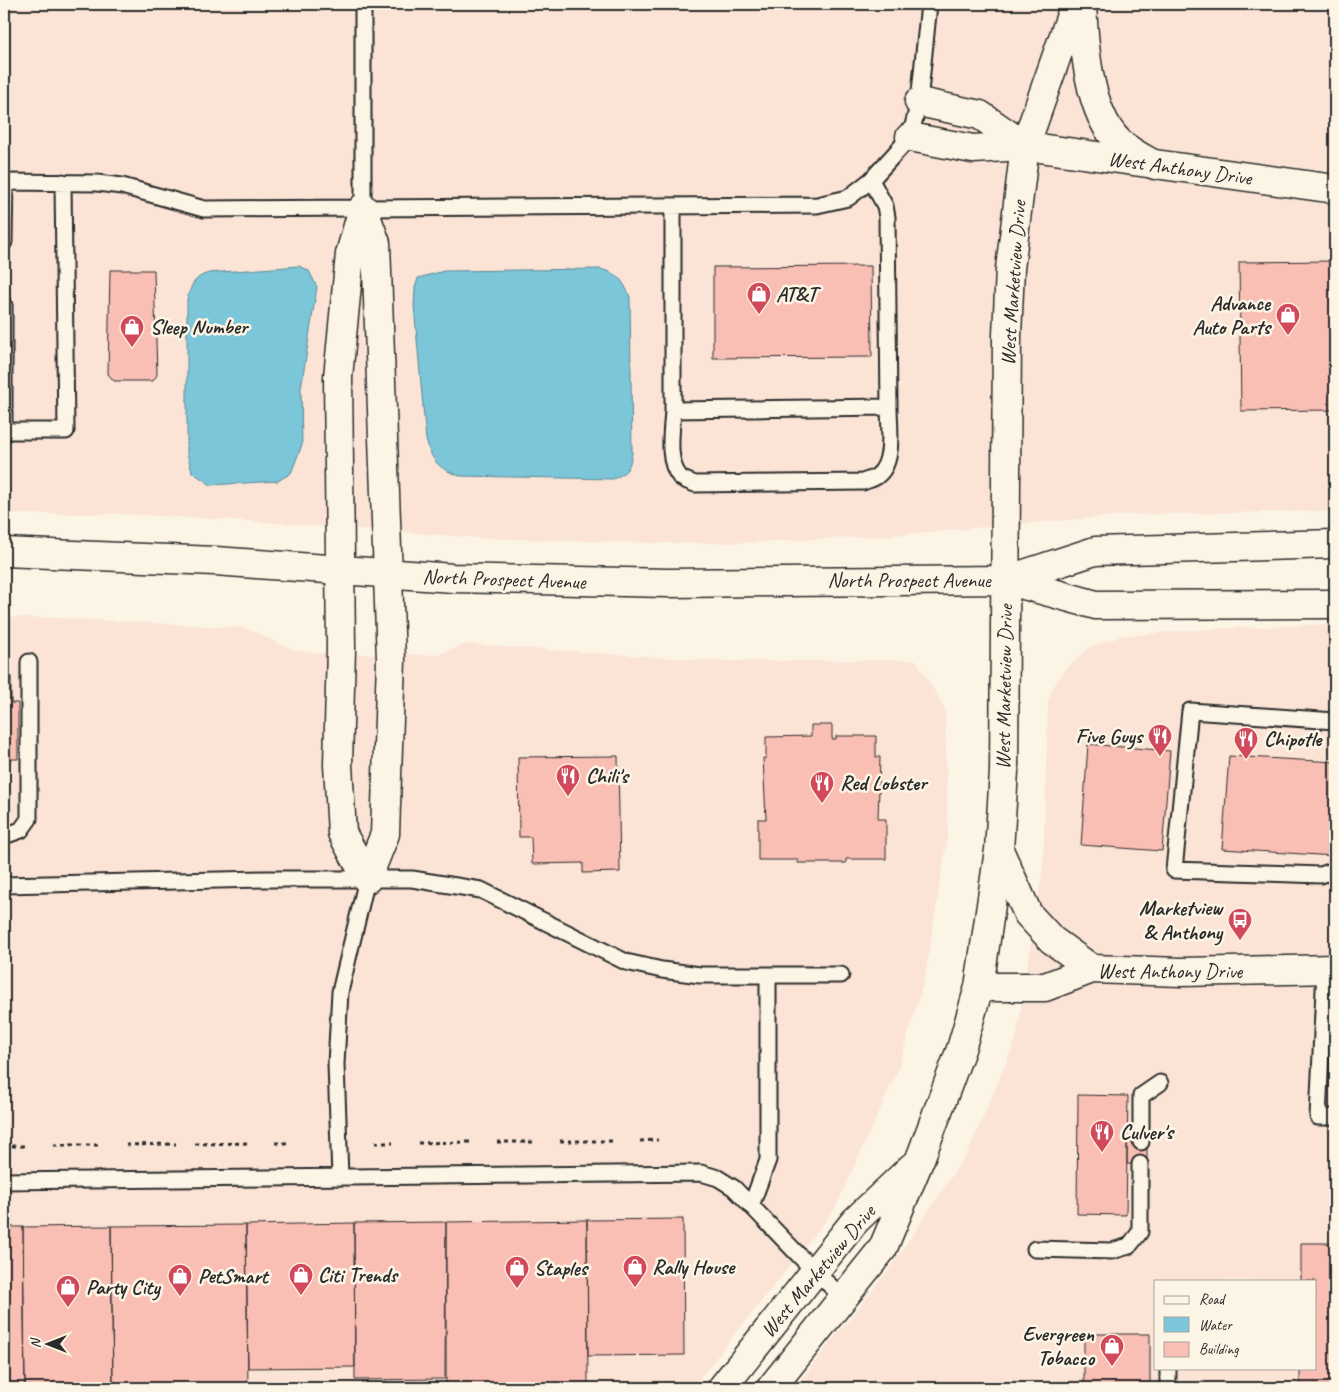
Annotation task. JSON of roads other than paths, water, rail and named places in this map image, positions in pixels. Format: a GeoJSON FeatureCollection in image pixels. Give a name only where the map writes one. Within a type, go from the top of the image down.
{"type":"FeatureCollection","features":[{"type":"Feature","properties":{"kind":"main road","name":"West Marketview Drive"},"geometry":{"type":"LineString","coordinates":[[771,1388],[883,1248],[920,1159],[961,1049],[979,987],[999,850],[1004,771],[1010,269],[1025,146],[1075,4]]}},
{"type":"Feature","properties":{"kind":"main road"},"geometry":{"type":"LineString","coordinates":[[1082,4],[1088,61],[1097,103],[1104,120],[1118,141],[1134,154],[1155,165]]}},
{"type":"Feature","properties":{"kind":"main road"},"geometry":{"type":"LineString","coordinates":[[919,102],[980,115],[1025,146]]}},
{"type":"Feature","properties":{"kind":"main road"},"geometry":{"type":"LineString","coordinates":[[910,137],[973,149],[1025,146]]}},
{"type":"Feature","properties":{"kind":"main road","name":"West Anthony Drive"},"geometry":{"type":"LineString","coordinates":[[1025,146],[1335,189]]}},
{"type":"Feature","properties":{"kind":"main road"},"geometry":{"type":"LineString","coordinates":[[363,208],[350,254],[338,377],[341,648],[338,765],[342,833],[367,879]]}},
{"type":"Feature","properties":{"kind":"main road"},"geometry":{"type":"LineString","coordinates":[[363,208],[376,243],[391,660],[385,834],[367,879]]}},
{"type":"Feature","properties":{"kind":"main road","name":"North Prospect Avenue"},"geometry":{"type":"LineString","coordinates":[[1006,580],[1096,551],[1335,544]]}},
{"type":"Feature","properties":{"kind":"main road","name":"North Prospect Avenue"},"geometry":{"type":"LineString","coordinates":[[4,552],[129,556],[388,573],[610,583],[1006,580],[1096,606],[1335,604]]}},
{"type":"Feature","properties":{"kind":"main road"},"geometry":{"type":"LineString","coordinates":[[999,850],[1028,914],[1052,940],[1092,969]]}},
{"type":"Feature","properties":{"kind":"main road","name":"West Anthony Drive"},"geometry":{"type":"LineString","coordinates":[[979,987],[1045,987],[1092,969],[1181,972],[1330,969]]}},
{"type":"Feature","properties":{"kind":"main road","name":"West Marketview Drive"},"geometry":{"type":"LineString","coordinates":[[722,1388],[855,1221],[920,1159]]}},
{"type":"Feature","properties":{"kind":"lane"},"geometry":{"type":"LineString","coordinates":[[363,4],[363,208]]}},
{"type":"Feature","properties":{"kind":"lane"},"geometry":{"type":"LineString","coordinates":[[4,242],[4,182],[63,182],[122,186],[204,209],[817,205],[848,198],[871,180],[910,137],[919,102],[928,4]]}},
{"type":"Feature","properties":{"kind":"lane"},"geometry":{"type":"LineString","coordinates":[[672,206],[672,410],[674,467],[681,478],[695,484],[863,482],[877,476],[885,467],[889,454],[887,216],[885,206],[871,180]]}},
{"type":"Feature","properties":{"kind":"lane"},"geometry":{"type":"LineString","coordinates":[[4,305],[4,431],[66,432],[63,182]]}},
{"type":"Feature","properties":{"kind":"lane"},"geometry":{"type":"LineString","coordinates":[[672,410],[889,407]]}},
{"type":"Feature","properties":{"kind":"lane"},"geometry":{"type":"LineString","coordinates":[[4,836],[21,830],[29,819],[29,662]]}},
{"type":"Feature","properties":{"kind":"lane"},"geometry":{"type":"LineString","coordinates":[[1335,721],[1190,711],[1174,870],[1321,874],[1335,870]]}},
{"type":"Feature","properties":{"kind":"lane"},"geometry":{"type":"LineString","coordinates":[[4,885],[264,879],[412,879],[481,890],[626,962],[700,975],[842,975]]}},
{"type":"Feature","properties":{"kind":"lane"},"geometry":{"type":"LineString","coordinates":[[340,1177],[336,1064],[340,992],[367,879]]}},
{"type":"Feature","properties":{"kind":"lane"},"geometry":{"type":"LineString","coordinates":[[1330,969],[1318,1116],[1335,1116]]}},
{"type":"Feature","properties":{"kind":"lane"},"geometry":{"type":"LineString","coordinates":[[752,1206],[768,1160],[768,975]]}},
{"type":"Feature","properties":{"kind":"lane"},"geometry":{"type":"LineString","coordinates":[[1141,1142],[1141,1096],[1160,1083]]}},
{"type":"Feature","properties":{"kind":"lane"},"geometry":{"type":"LineString","coordinates":[[1035,1249],[1112,1251],[1129,1246],[1140,1232],[1140,1164]]}},
{"type":"Feature","properties":{"kind":"lane"},"geometry":{"type":"LineString","coordinates":[[4,1181],[701,1173],[718,1178],[734,1188],[815,1272],[844,1298]]}},
{"type":"Feature","properties":{"kind":"lane"},"geometry":{"type":"LineString","coordinates":[[1168,1370],[1168,1388]]}},
{"type":"Feature","properties":{"kind":"water"},"geometry":{"type":"Polygon","coordinates":[[[299,266],[309,271],[317,287],[301,388],[302,445],[291,473],[278,481],[211,485],[192,472],[187,453],[187,300],[190,290],[197,279],[209,273],[299,266]]]}},
{"type":"Feature","properties":{"kind":"water"},"geometry":{"type":"Polygon","coordinates":[[[599,269],[610,272],[619,278],[630,297],[632,453],[627,469],[622,475],[613,479],[460,476],[441,467],[431,454],[426,440],[414,306],[415,288],[418,278],[444,271],[599,269]]]}},
{"type":"Feature","properties":{"kind":"place","name":"AT&T"},"geometry":{"type":"Point","coordinates":[759,315]}},
{"type":"Feature","properties":{"kind":"place","name":"Advance Auto Parts"},"geometry":{"type":"Point","coordinates":[1288,336]}},
{"type":"Feature","properties":{"kind":"place","name":"Sleep Number"},"geometry":{"type":"Point","coordinates":[132,348]}},
{"type":"Feature","properties":{"kind":"place","name":"Five Guys"},"geometry":{"type":"Point","coordinates":[1160,757]}},
{"type":"Feature","properties":{"kind":"place","name":"Chipotle"},"geometry":{"type":"Point","coordinates":[1246,760]}},
{"type":"Feature","properties":{"kind":"place","name":"Chili's"},"geometry":{"type":"Point","coordinates":[568,797]}},
{"type":"Feature","properties":{"kind":"place","name":"Red Lobster"},"geometry":{"type":"Point","coordinates":[822,804]}},
{"type":"Feature","properties":{"kind":"place","name":"Marketview & Anthony"},"geometry":{"type":"Point","coordinates":[1240,941]}},
{"type":"Feature","properties":{"kind":"place","name":"Culver's"},"geometry":{"type":"Point","coordinates":[1102,1153]}},
{"type":"Feature","properties":{"kind":"place","name":"Rally House"},"geometry":{"type":"Point","coordinates":[635,1288]}},
{"type":"Feature","properties":{"kind":"place","name":"Staples"},"geometry":{"type":"Point","coordinates":[517,1289]}},
{"type":"Feature","properties":{"kind":"place","name":"Citi Trends"},"geometry":{"type":"Point","coordinates":[301,1296]}},
{"type":"Feature","properties":{"kind":"place","name":"PetSmart"},"geometry":{"type":"Point","coordinates":[180,1297]}},
{"type":"Feature","properties":{"kind":"place","name":"Party City"},"geometry":{"type":"Point","coordinates":[68,1308]}},
{"type":"Feature","properties":{"kind":"place","name":"Evergreen Tobacco"},"geometry":{"type":"Point","coordinates":[1112,1367]}}]}
